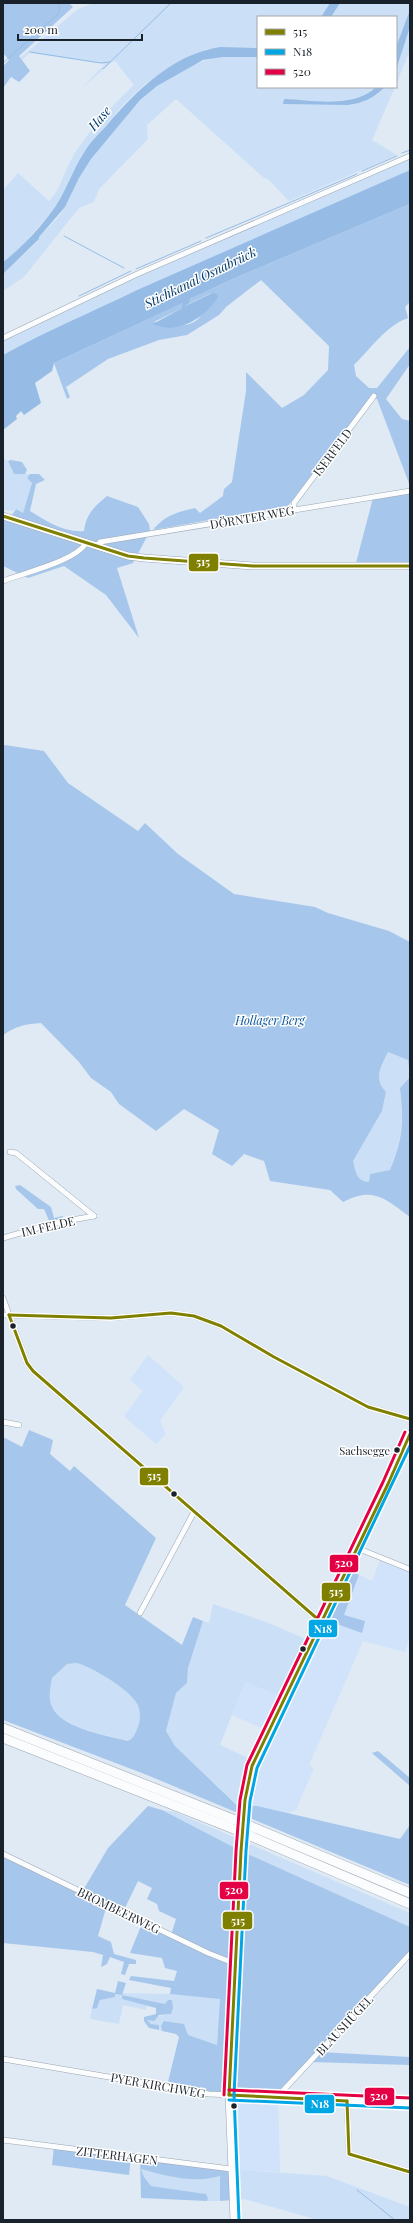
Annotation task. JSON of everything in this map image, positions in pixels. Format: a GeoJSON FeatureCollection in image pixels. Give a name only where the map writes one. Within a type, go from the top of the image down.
{"type":"FeatureCollection","features":[{"type":"Feature","properties":{"kind":"highway"},"geometry":{"type":"LineString","coordinates":[[3,1728],[235,1820],[249,1830],[410,1904]]}},
{"type":"Feature","properties":{"kind":"highway"},"geometry":{"type":"LineString","coordinates":[[3,1738],[234,1829],[249,1830],[410,1893]]}},
{"type":"Feature","properties":{"kind":"street"},"geometry":{"type":"LineString","coordinates":[[3,338],[148,270],[410,156]]}},
{"type":"Feature","properties":{"kind":"street","name":"ISERFELD"},"geometry":{"type":"LineString","coordinates":[[294,509],[294,503],[374,396]]}},
{"type":"Feature","properties":{"kind":"street","name":"DÖRNTER WEG"},"geometry":{"type":"LineString","coordinates":[[97,546],[100,542],[410,491]]}},
{"type":"Feature","properties":{"kind":"street"},"geometry":{"type":"LineString","coordinates":[[3,516],[128,556],[224,564],[410,566]]}},
{"type":"Feature","properties":{"kind":"street"},"geometry":{"type":"LineString","coordinates":[[3,581],[60,561],[86,543]]}},
{"type":"Feature","properties":{"kind":"street","name":"IM FELDE"},"geometry":{"type":"LineString","coordinates":[[3,1238],[55,1223],[94,1216],[16,1153],[10,1152]]}},
{"type":"Feature","properties":{"kind":"street"},"geometry":{"type":"LineString","coordinates":[[3,1298],[27,1363],[33,1371],[321,1622]]}},
{"type":"Feature","properties":{"kind":"street"},"geometry":{"type":"LineString","coordinates":[[3,1315],[110,1318],[170,1313],[194,1316],[221,1326],[274,1357],[368,1407],[410,1419]]}},
{"type":"Feature","properties":{"kind":"street"},"geometry":{"type":"LineString","coordinates":[[3,1422],[19,1426]]}},
{"type":"Feature","properties":{"kind":"street"},"geometry":{"type":"LineString","coordinates":[[234,2220],[229,2095],[245,1800],[252,1766],[410,1434]]}},
{"type":"Feature","properties":{"kind":"street"},"geometry":{"type":"LineString","coordinates":[[140,1613],[194,1512]]}},
{"type":"Feature","properties":{"kind":"street"},"geometry":{"type":"LineString","coordinates":[[357,1548],[409,1569]]}},
{"type":"Feature","properties":{"kind":"street","name":"BROMBEERWEG"},"geometry":{"type":"LineString","coordinates":[[3,1854],[208,1953],[236,1964]]}},
{"type":"Feature","properties":{"kind":"street","name":"BLAUSHÜGEL"},"geometry":{"type":"LineString","coordinates":[[278,2096],[410,1954]]}},
{"type":"Feature","properties":{"kind":"street","name":"PYER KIRCHWEG"},"geometry":{"type":"LineString","coordinates":[[3,2059],[209,2094],[278,2096],[410,2104]]}},
{"type":"Feature","properties":{"kind":"street"},"geometry":{"type":"LineString","coordinates":[[347,2101],[348,2154],[352,2157],[410,2172]]}},
{"type":"Feature","properties":{"kind":"street","name":"ZITTERHAGEN"},"geometry":{"type":"LineString","coordinates":[[3,2140],[231,2169]]}},
{"type":"Feature","properties":{"kind":"shaded area"},"geometry":{"type":"Polygon","coordinates":[[[93,3],[330,3],[322,16],[257,16],[257,48],[207,49],[183,60],[145,84],[123,105],[86,149],[60,199],[51,212],[18,251],[3,262],[3,190],[18,173],[49,201],[57,191],[69,163],[84,139],[118,100],[134,85],[116,62],[113,61],[81,89],[105,64],[30,53],[22,60],[20,58],[78,9],[93,3]]]}},
{"type":"Feature","properties":{"kind":"shaded area"},"geometry":{"type":"Polygon","coordinates":[[[340,3],[410,3],[410,10],[397,44],[397,16],[332,16],[340,3]]]}},
{"type":"Feature","properties":{"kind":"shaded area"},"geometry":{"type":"Polygon","coordinates":[[[410,27],[410,51],[397,82],[397,67],[410,27]]]}},
{"type":"Feature","properties":{"kind":"shaded area"},"geometry":{"type":"Polygon","coordinates":[[[223,57],[257,57],[257,88],[374,88],[359,97],[340,101],[348,105],[377,95],[384,88],[395,88],[372,140],[397,155],[289,201],[269,180],[263,177],[176,99],[147,125],[148,139],[99,189],[94,202],[79,208],[24,277],[3,291],[3,274],[39,240],[39,237],[60,215],[80,176],[92,157],[122,118],[158,85],[179,72],[200,62],[223,57]]]}},
{"type":"Feature","properties":{"kind":"shaded area"},"geometry":{"type":"Polygon","coordinates":[[[410,159],[410,170],[137,290],[3,355],[3,341],[53,316],[205,246],[410,159]]]}},
{"type":"Feature","properties":{"kind":"shaded area"},"geometry":{"type":"Polygon","coordinates":[[[3,458],[8,461],[14,474],[30,474],[27,478],[32,483],[23,513],[16,509],[13,511],[3,510],[3,458]]]}},
{"type":"Feature","properties":{"kind":"shaded area"},"geometry":{"type":"Polygon","coordinates":[[[388,1052],[408,1060],[410,1077],[400,1088],[402,1111],[401,1130],[390,1170],[370,1174],[369,1182],[359,1178],[353,1161],[382,1111],[386,1092],[382,1087],[379,1077],[388,1052]]]}},
{"type":"Feature","properties":{"kind":"shaded area"},"geometry":{"type":"Polygon","coordinates":[[[148,1355],[184,1387],[160,1421],[166,1434],[156,1444],[124,1416],[143,1391],[130,1380],[148,1355]]]}},
{"type":"Feature","properties":{"kind":"shaded area"},"geometry":{"type":"Polygon","coordinates":[[[381,1558],[410,1569],[410,1636],[405,1652],[363,1641],[309,1765],[314,1768],[296,1810],[287,1814],[248,1806],[252,1766],[268,1731],[232,1715],[245,1682],[284,1698],[323,1619],[344,1615],[359,1575],[372,1581],[381,1558]]]}},
{"type":"Feature","properties":{"kind":"shaded area"},"geometry":{"type":"Polygon","coordinates":[[[213,1604],[269,1623],[312,1642],[284,1698],[245,1682],[220,1745],[254,1761],[244,1811],[175,1746],[166,1731],[176,1693],[187,1683],[188,1668],[203,1621],[209,1623],[213,1604]]]}},
{"type":"Feature","properties":{"kind":"shaded area"},"geometry":{"type":"Polygon","coordinates":[[[77,1663],[91,1668],[109,1678],[132,1696],[138,1705],[140,1715],[138,1726],[132,1739],[129,1741],[95,1733],[82,1728],[61,1717],[54,1709],[50,1700],[52,1678],[67,1664],[77,1663]]]}},
{"type":"Feature","properties":{"kind":"shaded area"},"geometry":{"type":"Polygon","coordinates":[[[162,1810],[175,1812],[410,1913],[410,1927],[241,1851],[162,1810]]]}},
{"type":"Feature","properties":{"kind":"shaded area"},"geometry":{"type":"Polygon","coordinates":[[[115,1993],[170,1994],[220,1998],[217,2045],[161,2026],[162,2031],[159,2030],[159,2025],[151,2024],[147,2020],[171,2014],[165,2004],[122,1995],[122,1999],[147,2004],[146,2010],[123,2005],[119,2024],[90,2019],[92,2009],[99,2005],[100,2000],[115,1997],[115,1993]]]}},
{"type":"Feature","properties":{"kind":"shaded area"},"geometry":{"type":"Polygon","coordinates":[[[229,2095],[278,2096],[280,2172],[231,2169],[229,2095]]]}},
{"type":"Feature","properties":{"kind":"shaded area"},"geometry":{"type":"Polygon","coordinates":[[[141,2169],[191,2179],[220,2176],[220,2201],[207,2201],[208,2198],[206,2194],[151,2186],[144,2177],[141,2169]]]}},
{"type":"Feature","properties":{"kind":"shaded area"},"geometry":{"type":"Polygon","coordinates":[[[231,2169],[327,2176],[410,2207],[410,2220],[318,2220],[244,2199],[233,2200],[231,2169]]]}},
{"type":"Feature","properties":{"kind":"green space"},"geometry":{"type":"Polygon","coordinates":[[[3,3],[69,3],[73,7],[19,56],[30,71],[19,82],[11,77],[3,88],[3,66],[9,60],[3,53],[3,3]]]}},
{"type":"Feature","properties":{"kind":"green space"},"geometry":{"type":"Polygon","coordinates":[[[410,204],[410,302],[405,307],[408,318],[400,321],[386,332],[354,365],[356,376],[369,388],[377,388],[410,347],[410,364],[386,399],[402,419],[410,421],[410,486],[377,399],[372,395],[288,506],[153,530],[162,521],[177,513],[195,508],[200,513],[223,496],[224,489],[232,482],[246,391],[246,372],[282,408],[304,395],[328,370],[329,346],[261,280],[226,307],[219,315],[187,335],[159,340],[108,359],[66,387],[70,397],[67,399],[54,363],[185,302],[182,308],[154,322],[171,325],[184,325],[194,322],[203,313],[211,293],[184,306],[190,299],[235,278],[410,204]]]}},
{"type":"Feature","properties":{"kind":"green space"},"geometry":{"type":"Polygon","coordinates":[[[11,460],[22,462],[27,470],[25,474],[14,474],[8,461],[11,460]]]}},
{"type":"Feature","properties":{"kind":"green space"},"geometry":{"type":"Polygon","coordinates":[[[30,474],[39,474],[45,480],[36,484],[30,511],[62,528],[84,531],[91,511],[107,496],[138,507],[149,524],[150,531],[133,563],[117,568],[139,638],[106,595],[64,566],[28,578],[3,566],[3,516],[10,518],[16,509],[23,513],[32,483],[27,478],[30,474]]]}},
{"type":"Feature","properties":{"kind":"green space"},"geometry":{"type":"Polygon","coordinates":[[[410,493],[410,564],[356,563],[373,498],[410,493]]]}},
{"type":"Feature","properties":{"kind":"green space","name":"Hollager Berg"},"geometry":{"type":"Polygon","coordinates":[[[5,745],[44,751],[68,783],[138,831],[145,823],[178,854],[234,894],[315,907],[328,913],[389,931],[410,942],[410,1077],[410,1217],[386,1200],[379,1197],[363,1195],[343,1202],[330,1190],[270,1181],[264,1161],[244,1154],[232,1166],[212,1154],[219,1130],[184,1109],[156,1131],[119,1104],[111,1092],[91,1078],[79,1062],[41,1023],[21,1026],[12,1029],[3,1035],[3,746],[5,745]],[[388,1052],[379,1077],[382,1087],[386,1092],[382,1111],[353,1161],[357,1175],[361,1180],[369,1182],[370,1174],[390,1170],[400,1139],[402,1111],[400,1088],[410,1077],[408,1060],[388,1052]]]}},
{"type":"Feature","properties":{"kind":"green space"},"geometry":{"type":"Polygon","coordinates":[[[20,1185],[51,1207],[54,1218],[63,1216],[64,1222],[51,1225],[44,1209],[38,1209],[16,1189],[15,1186],[20,1185]]]}},
{"type":"Feature","properties":{"kind":"green space"},"geometry":{"type":"Polygon","coordinates":[[[29,1430],[53,1440],[50,1454],[70,1471],[74,1466],[156,1538],[125,1605],[182,1645],[193,1617],[203,1621],[188,1668],[187,1683],[176,1693],[166,1731],[175,1746],[243,1811],[248,1806],[257,1806],[400,1839],[410,1825],[410,1885],[147,1775],[3,1720],[3,1437],[22,1447],[29,1430]],[[77,1663],[67,1664],[52,1678],[50,1700],[54,1710],[71,1724],[82,1729],[128,1741],[130,1740],[135,1734],[139,1723],[140,1711],[138,1705],[131,1696],[117,1685],[100,1673],[77,1663]]]}},
{"type":"Feature","properties":{"kind":"green space"},"geometry":{"type":"Polygon","coordinates":[[[347,1569],[359,1575],[344,1615],[365,1621],[362,1633],[323,1619],[347,1569]]]}},
{"type":"Feature","properties":{"kind":"green space"},"geometry":{"type":"Polygon","coordinates":[[[378,1751],[410,1778],[410,1786],[372,1753],[378,1751]]]}},
{"type":"Feature","properties":{"kind":"green space"},"geometry":{"type":"Polygon","coordinates":[[[148,1806],[162,1810],[241,1851],[410,1927],[410,1954],[320,2052],[410,2057],[410,2065],[310,2062],[278,2096],[225,2095],[167,2086],[179,2037],[176,2034],[162,2031],[161,2026],[164,2021],[184,2024],[188,2035],[217,2045],[220,1999],[170,1994],[171,1988],[129,1980],[131,1976],[174,1981],[177,1971],[165,1968],[162,1958],[130,1953],[143,1921],[171,1935],[176,1919],[159,1911],[157,1904],[147,1899],[152,1888],[138,1881],[124,1910],[108,1901],[98,1936],[111,1942],[114,1954],[136,1960],[136,1964],[129,1964],[125,1975],[121,1974],[124,1962],[110,1957],[107,1964],[101,1967],[103,1955],[93,1952],[3,1943],[3,1855],[82,1892],[108,1848],[148,1806]]]}},
{"type":"Feature","properties":{"kind":"green space"},"geometry":{"type":"Polygon","coordinates":[[[118,1981],[126,1983],[122,1995],[115,1994],[115,1997],[100,2000],[97,2008],[92,2009],[97,1989],[115,1993],[118,1981]]]}},
{"type":"Feature","properties":{"kind":"green space"},"geometry":{"type":"Polygon","coordinates":[[[122,1995],[165,2004],[168,2000],[172,2000],[173,2008],[171,2014],[159,2015],[154,2021],[147,2020],[151,2024],[159,2025],[159,2030],[149,2028],[144,2021],[144,2017],[156,2014],[156,2008],[122,1999],[122,1995]]]}},
{"type":"Feature","properties":{"kind":"green space"},"geometry":{"type":"Polygon","coordinates":[[[54,2147],[231,2169],[233,2200],[220,2201],[220,2176],[191,2179],[141,2169],[144,2177],[151,2186],[206,2194],[208,2198],[207,2201],[141,2198],[140,2158],[131,2157],[129,2175],[52,2165],[54,2147]]]}},
{"type":"Feature","properties":{"kind":"water"},"geometry":{"type":"Polygon","coordinates":[[[330,3],[340,3],[332,16],[322,16],[330,3]]]}},
{"type":"Feature","properties":{"kind":"water"},"geometry":{"type":"Polygon","coordinates":[[[410,10],[410,27],[397,67],[397,44],[410,10]]]}},
{"type":"Feature","properties":{"kind":"water"},"geometry":{"type":"Polygon","coordinates":[[[220,47],[257,48],[257,57],[223,57],[203,60],[157,86],[140,100],[91,159],[79,178],[65,207],[39,237],[39,239],[3,274],[3,262],[27,241],[41,225],[60,199],[87,147],[130,99],[171,66],[187,57],[220,47]]]}},
{"type":"Feature","properties":{"kind":"water"},"geometry":{"type":"Polygon","coordinates":[[[375,88],[384,88],[372,97],[348,105],[283,104],[284,99],[332,102],[344,101],[367,94],[375,88]]]}},
{"type":"Feature","properties":{"kind":"water","name":"Stichkanal Osnabrück"},"geometry":{"type":"Polygon","coordinates":[[[410,170],[410,204],[235,278],[190,299],[189,303],[185,306],[212,293],[217,294],[218,297],[206,311],[190,322],[172,328],[153,324],[182,308],[183,303],[54,363],[52,371],[35,383],[41,403],[24,415],[21,411],[16,416],[17,419],[3,430],[3,355],[137,290],[410,170]]]}},
{"type":"Feature","properties":{"kind":"waterway"},"geometry":{"type":"LineString","coordinates":[[3,63],[58,14],[60,8],[58,3]]}},
{"type":"Feature","properties":{"kind":"waterway"},"geometry":{"type":"LineString","coordinates":[[103,69],[171,3]]}},
{"type":"Feature","properties":{"kind":"waterway"},"geometry":{"type":"LineString","coordinates":[[30,52],[101,63],[110,62]]}},
{"type":"Feature","properties":{"kind":"waterway"},"geometry":{"type":"LineString","coordinates":[[402,153],[410,150]]}},
{"type":"Feature","properties":{"kind":"waterway"},"geometry":{"type":"LineString","coordinates":[[362,171],[397,156]]}},
{"type":"Feature","properties":{"kind":"waterway"},"geometry":{"type":"LineString","coordinates":[[206,238],[357,174]]}},
{"type":"Feature","properties":{"kind":"waterway"},"geometry":{"type":"LineString","coordinates":[[64,236],[124,268]]}},
{"type":"Feature","properties":{"kind":"waterway"},"geometry":{"type":"LineString","coordinates":[[136,269],[201,241]]}},
{"type":"Feature","properties":{"kind":"waterway"},"geometry":{"type":"LineString","coordinates":[[79,296],[131,271]]}},
{"type":"Feature","properties":{"kind":"waterway"},"geometry":{"type":"LineString","coordinates":[[338,1577],[343,1568]]}},
{"type":"Feature","properties":{"kind":"waterway"},"geometry":{"type":"LineString","coordinates":[[319,1616],[336,1580]]}},
{"type":"Feature","properties":{"kind":"waterway"},"geometry":{"type":"LineString","coordinates":[[357,2190],[395,2220]]}},
{"type":"Feature","properties":{"kind":"transit line","name":"515"},"geometry":{"type":"LineString","coordinates":[[3,516],[128,556],[144,558],[253,566],[410,566]]}},
{"type":"Feature","properties":{"kind":"transit line","name":"515"},"geometry":{"type":"LineString","coordinates":[[9,1315],[111,1318],[171,1313],[194,1316],[221,1326],[274,1357],[368,1407],[410,1419]]}},
{"type":"Feature","properties":{"kind":"transit line","name":"515"},"geometry":{"type":"LineString","coordinates":[[9,1315],[27,1363],[33,1371],[321,1622]]}},
{"type":"Feature","properties":{"kind":"transit line","name":"520"},"geometry":{"type":"LineString","coordinates":[[224,2095],[236,1851],[240,1800],[247,1765],[383,1482],[405,1432]]}},
{"type":"Feature","properties":{"kind":"transit line","name":"515"},"geometry":{"type":"LineString","coordinates":[[229,2095],[241,1851],[245,1800],[252,1766],[388,1484],[410,1434]]}},
{"type":"Feature","properties":{"kind":"transit line","name":"N18"},"geometry":{"type":"LineString","coordinates":[[239,2220],[234,2095],[246,1851],[250,1801],[257,1768],[410,1446]]}},
{"type":"Feature","properties":{"kind":"transit line","name":"520"},"geometry":{"type":"LineString","coordinates":[[229,2090],[410,2098]]}},
{"type":"Feature","properties":{"kind":"transit line","name":"515"},"geometry":{"type":"LineString","coordinates":[[229,2095],[347,2101]]}},
{"type":"Feature","properties":{"kind":"transit line","name":"N18"},"geometry":{"type":"LineString","coordinates":[[229,2100],[410,2108]]}},
{"type":"Feature","properties":{"kind":"transit line","name":"515"},"geometry":{"type":"LineString","coordinates":[[347,2101],[349,2154],[410,2172]]}},
{"type":"Feature","properties":{"kind":"place","name":"Sachsegge"},"geometry":{"type":"Point","coordinates":[397,1450]}},
{"type":"Feature","properties":{"kind":"water label","name":"Hase"},"geometry":{"type":"Point","coordinates":[99,118]}}]}
